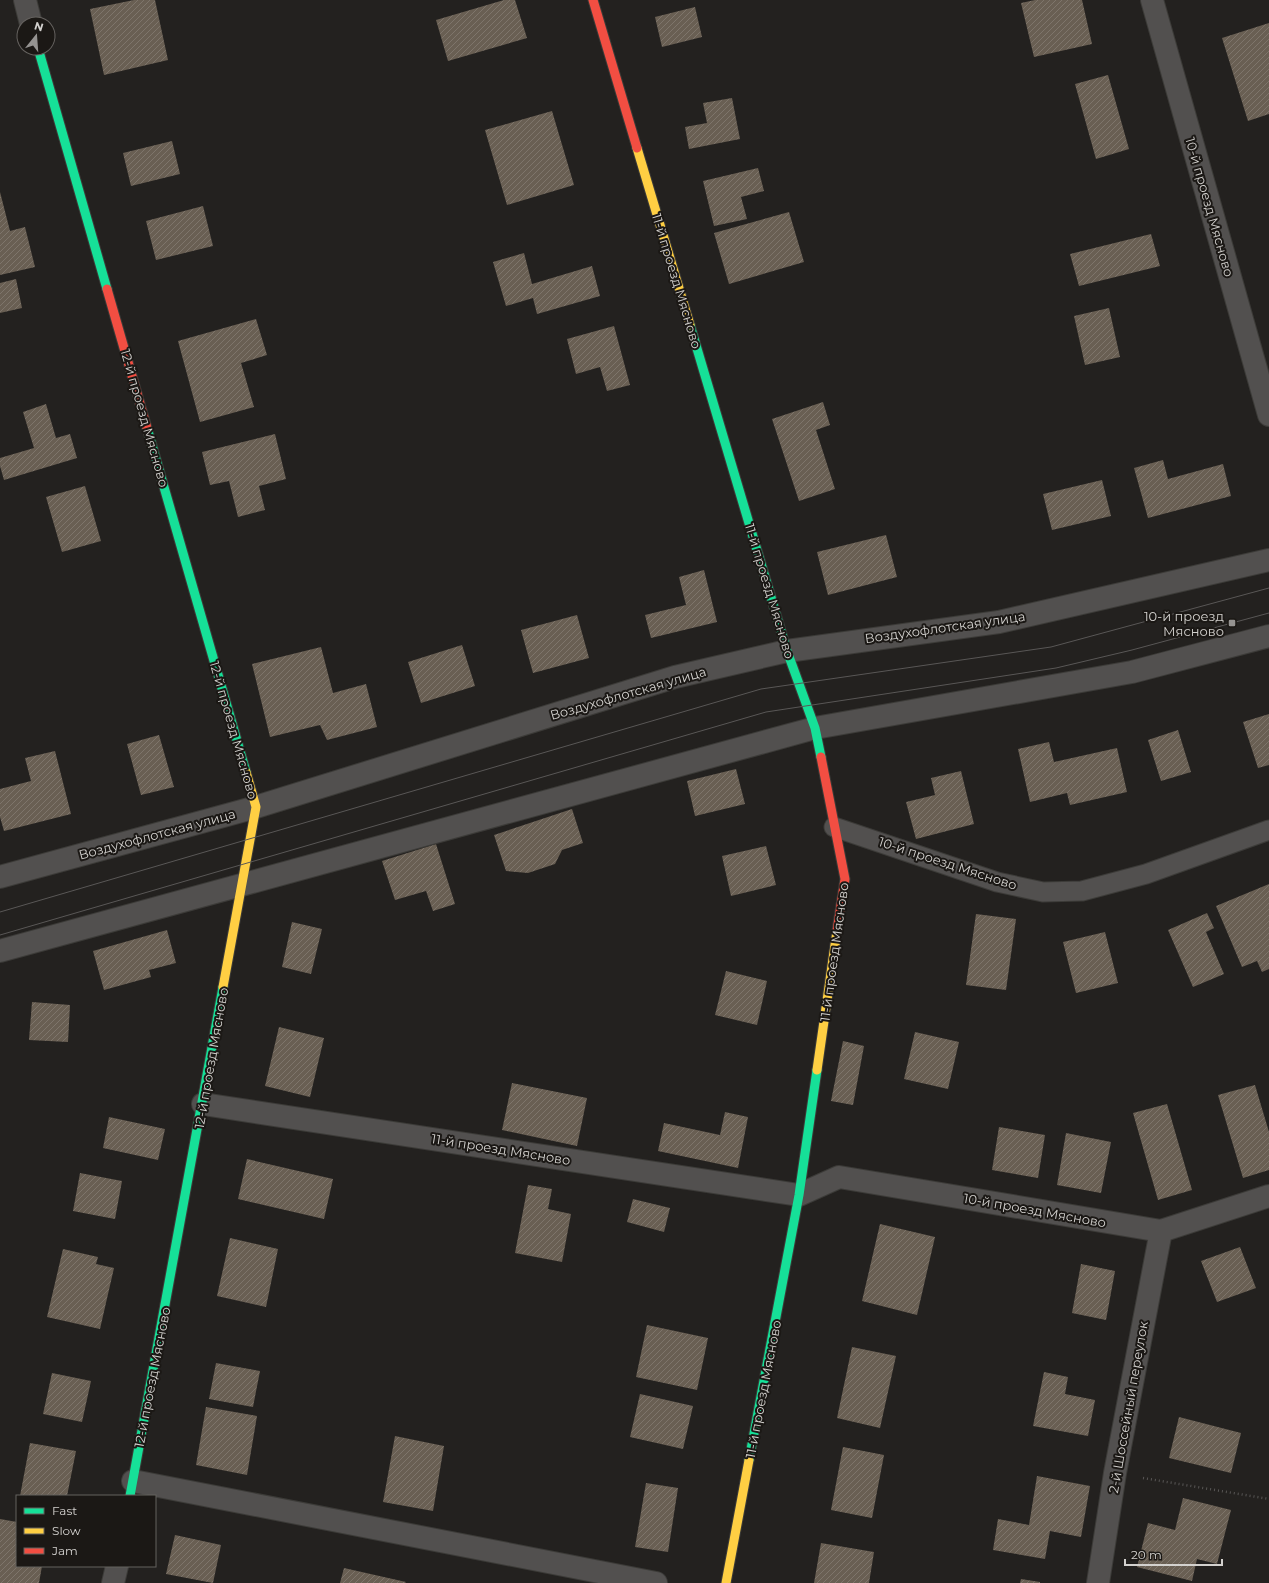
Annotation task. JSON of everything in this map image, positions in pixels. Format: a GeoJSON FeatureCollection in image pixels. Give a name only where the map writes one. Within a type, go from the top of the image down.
{"type":"FeatureCollection","features":[{"type":"Feature","properties":{"kind":"street"},"geometry":{"type":"LineString","coordinates":[[24,0],[29,16]]}},
{"type":"Feature","properties":{"kind":"street","name":"11-й проезд Мясново"},"geometry":{"type":"LineString","coordinates":[[593,0],[787,651],[815,728],[845,879],[799,1195],[726,1583]]}},
{"type":"Feature","properties":{"kind":"street","name":"10-й проезд Мясново"},"geometry":{"type":"LineString","coordinates":[[1152,0],[1269,415]]}},
{"type":"Feature","properties":{"kind":"street","name":"12-й проезд Мясново"},"geometry":{"type":"LineString","coordinates":[[40,56],[256,808],[249,840],[203,1104],[131,1488]]}},
{"type":"Feature","properties":{"kind":"street","name":"Воздухофлотская улица"},"geometry":{"type":"LineString","coordinates":[[0,877],[256,808],[675,676],[787,651],[1000,622],[1269,560]]}},
{"type":"Feature","properties":{"kind":"street"},"geometry":{"type":"LineString","coordinates":[[0,951],[815,728],[1132,672],[1269,636]]}},
{"type":"Feature","properties":{"kind":"street","name":"11-й проезд Мясново"},"geometry":{"type":"LineString","coordinates":[[203,1104],[799,1195]]}},
{"type":"Feature","properties":{"kind":"street","name":"10-й проезд Мясново"},"geometry":{"type":"LineString","coordinates":[[799,1195],[839,1177],[1161,1231],[1269,1196]]}},
{"type":"Feature","properties":{"kind":"street","name":"2-й Шоссейный переулок"},"geometry":{"type":"LineString","coordinates":[[1098,1583],[1115,1473],[1161,1231]]}},
{"type":"Feature","properties":{"kind":"street"},"geometry":{"type":"LineString","coordinates":[[131,1488],[656,1583]]}},
{"type":"Feature","properties":{"kind":"street"},"geometry":{"type":"LineString","coordinates":[[113,1583],[117,1567]]}},
{"type":"Feature","properties":{"kind":"lane","name":"10-й проезд Мясново"},"geometry":{"type":"LineString","coordinates":[[834,827],[997,882],[1043,892],[1082,891],[1146,874],[1269,830]]}},
{"type":"Feature","properties":{"kind":"path"},"geometry":{"type":"LineString","coordinates":[[1115,1473],[1269,1499]]}},
{"type":"Feature","properties":{"kind":"building"},"geometry":{"type":"Polygon","coordinates":[[[134,0],[155,0],[168,60],[104,75],[90,9],[134,0]]]}},
{"type":"Feature","properties":{"kind":"building"},"geometry":{"type":"Polygon","coordinates":[[[504,0],[515,0],[527,38],[448,61],[436,20],[504,0]]]}},
{"type":"Feature","properties":{"kind":"building"},"geometry":{"type":"Polygon","coordinates":[[[1035,0],[1082,0],[1092,44],[1034,57],[1021,3],[1035,0]]]}},
{"type":"Feature","properties":{"kind":"building"},"geometry":{"type":"Polygon","coordinates":[[[695,7],[702,37],[662,47],[655,17],[695,7]]]}},
{"type":"Feature","properties":{"kind":"building"},"geometry":{"type":"Polygon","coordinates":[[[1269,23],[1269,114],[1248,121],[1222,38],[1269,23]]]}},
{"type":"Feature","properties":{"kind":"building"},"geometry":{"type":"Polygon","coordinates":[[[1108,75],[1129,149],[1096,159],[1075,84],[1108,75]]]}},
{"type":"Feature","properties":{"kind":"building"},"geometry":{"type":"Polygon","coordinates":[[[732,98],[740,139],[689,149],[685,127],[707,123],[703,103],[732,98]]]}},
{"type":"Feature","properties":{"kind":"building"},"geometry":{"type":"Polygon","coordinates":[[[552,111],[574,185],[507,205],[485,130],[552,111]]]}},
{"type":"Feature","properties":{"kind":"building"},"geometry":{"type":"Polygon","coordinates":[[[172,141],[180,174],[131,186],[123,153],[172,141]]]}},
{"type":"Feature","properties":{"kind":"building"},"geometry":{"type":"Polygon","coordinates":[[[758,168],[764,191],[741,197],[747,219],[714,226],[703,181],[758,168]]]}},
{"type":"Feature","properties":{"kind":"building"},"geometry":{"type":"Polygon","coordinates":[[[0,192],[10,231],[25,227],[35,267],[0,275],[0,192]]]}},
{"type":"Feature","properties":{"kind":"building"},"geometry":{"type":"Polygon","coordinates":[[[203,206],[213,246],[156,260],[146,221],[203,206]]]}},
{"type":"Feature","properties":{"kind":"building"},"geometry":{"type":"Polygon","coordinates":[[[789,212],[804,262],[729,284],[714,233],[789,212]]]}},
{"type":"Feature","properties":{"kind":"building"},"geometry":{"type":"Polygon","coordinates":[[[1151,234],[1160,266],[1079,286],[1070,254],[1151,234]]]}},
{"type":"Feature","properties":{"kind":"building"},"geometry":{"type":"Polygon","coordinates":[[[524,253],[532,284],[592,266],[600,296],[537,314],[533,298],[506,306],[493,262],[524,253]]]}},
{"type":"Feature","properties":{"kind":"building"},"geometry":{"type":"Polygon","coordinates":[[[16,279],[22,308],[0,313],[0,283],[16,279]]]}},
{"type":"Feature","properties":{"kind":"building"},"geometry":{"type":"Polygon","coordinates":[[[1109,308],[1120,357],[1085,365],[1074,316],[1109,308]]]}},
{"type":"Feature","properties":{"kind":"building"},"geometry":{"type":"Polygon","coordinates":[[[256,319],[267,355],[241,363],[254,407],[200,422],[178,341],[256,319]]]}},
{"type":"Feature","properties":{"kind":"building"},"geometry":{"type":"Polygon","coordinates":[[[614,326],[630,385],[607,391],[600,367],[576,374],[567,339],[614,326]]]}},
{"type":"Feature","properties":{"kind":"building"},"geometry":{"type":"Polygon","coordinates":[[[823,402],[830,425],[816,430],[835,489],[799,501],[772,419],[823,402]]]}},
{"type":"Feature","properties":{"kind":"building"},"geometry":{"type":"Polygon","coordinates":[[[46,404],[56,438],[70,434],[77,458],[4,480],[0,466],[0,458],[34,448],[23,412],[46,404]]]}},
{"type":"Feature","properties":{"kind":"building"},"geometry":{"type":"Polygon","coordinates":[[[275,434],[286,479],[259,486],[265,510],[238,517],[229,481],[210,485],[202,452],[275,434]]]}},
{"type":"Feature","properties":{"kind":"building"},"geometry":{"type":"Polygon","coordinates":[[[1163,460],[1168,479],[1223,464],[1231,496],[1148,518],[1134,468],[1163,460]]]}},
{"type":"Feature","properties":{"kind":"building"},"geometry":{"type":"Polygon","coordinates":[[[1102,480],[1111,516],[1052,530],[1043,494],[1102,480]]]}},
{"type":"Feature","properties":{"kind":"building"},"geometry":{"type":"Polygon","coordinates":[[[85,486],[101,541],[62,552],[46,497],[85,486]]]}},
{"type":"Feature","properties":{"kind":"building"},"geometry":{"type":"Polygon","coordinates":[[[886,535],[897,577],[828,595],[817,552],[886,535]]]}},
{"type":"Feature","properties":{"kind":"building"},"geometry":{"type":"Polygon","coordinates":[[[704,570],[717,622],[651,638],[645,615],[686,605],[679,577],[704,570]]]}},
{"type":"Feature","properties":{"kind":"building"},"geometry":{"type":"Polygon","coordinates":[[[577,615],[589,658],[533,673],[521,630],[577,615]]]}},
{"type":"Feature","properties":{"kind":"building"},"geometry":{"type":"Polygon","coordinates":[[[462,645],[475,686],[421,703],[408,662],[462,645]]]}},
{"type":"Feature","properties":{"kind":"building"},"geometry":{"type":"Polygon","coordinates":[[[321,647],[333,693],[366,684],[377,727],[327,740],[320,725],[270,737],[252,664],[321,647]]]}},
{"type":"Feature","properties":{"kind":"building"},"geometry":{"type":"Polygon","coordinates":[[[1269,714],[1269,765],[1258,768],[1243,722],[1269,714]]]}},
{"type":"Feature","properties":{"kind":"building"},"geometry":{"type":"Polygon","coordinates":[[[1178,730],[1191,772],[1161,781],[1148,740],[1178,730]]]}},
{"type":"Feature","properties":{"kind":"building"},"geometry":{"type":"Polygon","coordinates":[[[159,735],[174,787],[141,795],[127,744],[159,735]]]}},
{"type":"Feature","properties":{"kind":"building"},"geometry":{"type":"Polygon","coordinates":[[[1049,742],[1054,762],[1117,748],[1127,792],[1070,805],[1067,793],[1030,802],[1018,749],[1049,742]]]}},
{"type":"Feature","properties":{"kind":"building"},"geometry":{"type":"Polygon","coordinates":[[[55,751],[71,814],[4,831],[0,817],[0,789],[31,781],[25,758],[55,751]]]}},
{"type":"Feature","properties":{"kind":"building"},"geometry":{"type":"Polygon","coordinates":[[[736,769],[745,804],[695,816],[687,781],[736,769]]]}},
{"type":"Feature","properties":{"kind":"building"},"geometry":{"type":"Polygon","coordinates":[[[961,771],[974,824],[916,839],[906,802],[935,795],[931,778],[961,771]]]}},
{"type":"Feature","properties":{"kind":"building"},"geometry":{"type":"Polygon","coordinates":[[[572,809],[583,843],[562,850],[555,864],[528,873],[506,871],[494,835],[572,809]]]}},
{"type":"Feature","properties":{"kind":"building"},"geometry":{"type":"Polygon","coordinates":[[[436,844],[455,904],[433,911],[426,891],[395,900],[382,861],[436,844]]]}},
{"type":"Feature","properties":{"kind":"building"},"geometry":{"type":"Polygon","coordinates":[[[766,846],[776,885],[731,896],[722,856],[766,846]]]}},
{"type":"Feature","properties":{"kind":"building"},"geometry":{"type":"Polygon","coordinates":[[[1269,884],[1269,969],[1262,972],[1257,961],[1242,967],[1216,906],[1269,884]]]}},
{"type":"Feature","properties":{"kind":"building"},"geometry":{"type":"Polygon","coordinates":[[[1207,913],[1214,928],[1206,932],[1224,974],[1193,987],[1168,930],[1207,913]]]}},
{"type":"Feature","properties":{"kind":"building"},"geometry":{"type":"Polygon","coordinates":[[[976,914],[1016,919],[1006,990],[966,985],[976,914]]]}},
{"type":"Feature","properties":{"kind":"building"},"geometry":{"type":"Polygon","coordinates":[[[292,922],[322,929],[311,974],[282,967],[292,922]]]}},
{"type":"Feature","properties":{"kind":"building"},"geometry":{"type":"Polygon","coordinates":[[[167,930],[176,963],[149,970],[151,977],[104,990],[93,951],[167,930]]]}},
{"type":"Feature","properties":{"kind":"building"},"geometry":{"type":"Polygon","coordinates":[[[1105,932],[1118,983],[1076,993],[1063,942],[1105,932]]]}},
{"type":"Feature","properties":{"kind":"building"},"geometry":{"type":"Polygon","coordinates":[[[726,971],[767,981],[757,1025],[715,1015],[726,971]]]}},
{"type":"Feature","properties":{"kind":"building"},"geometry":{"type":"Polygon","coordinates":[[[32,1002],[70,1005],[68,1042],[29,1040],[32,1002]]]}},
{"type":"Feature","properties":{"kind":"building"},"geometry":{"type":"Polygon","coordinates":[[[279,1027],[324,1038],[310,1097],[265,1086],[279,1027]]]}},
{"type":"Feature","properties":{"kind":"building"},"geometry":{"type":"Polygon","coordinates":[[[915,1032],[959,1042],[948,1089],[904,1079],[915,1032]]]}},
{"type":"Feature","properties":{"kind":"building"},"geometry":{"type":"Polygon","coordinates":[[[843,1041],[864,1046],[853,1105],[831,1101],[843,1041]]]}},
{"type":"Feature","properties":{"kind":"building"},"geometry":{"type":"Polygon","coordinates":[[[512,1083],[587,1098],[577,1146],[502,1130],[512,1083]]]}},
{"type":"Feature","properties":{"kind":"building"},"geometry":{"type":"Polygon","coordinates":[[[1255,1085],[1269,1132],[1269,1170],[1243,1178],[1218,1095],[1255,1085]]]}},
{"type":"Feature","properties":{"kind":"building"},"geometry":{"type":"Polygon","coordinates":[[[1167,1104],[1192,1190],[1158,1200],[1133,1113],[1167,1104]]]}},
{"type":"Feature","properties":{"kind":"building"},"geometry":{"type":"Polygon","coordinates":[[[725,1112],[748,1117],[738,1168],[658,1151],[664,1123],[720,1135],[725,1112]]]}},
{"type":"Feature","properties":{"kind":"building"},"geometry":{"type":"Polygon","coordinates":[[[109,1117],[165,1129],[158,1160],[103,1148],[109,1117]]]}},
{"type":"Feature","properties":{"kind":"building"},"geometry":{"type":"Polygon","coordinates":[[[999,1127],[1045,1135],[1038,1178],[992,1170],[999,1127]]]}},
{"type":"Feature","properties":{"kind":"building"},"geometry":{"type":"Polygon","coordinates":[[[1066,1133],[1111,1142],[1101,1193],[1057,1185],[1066,1133]]]}},
{"type":"Feature","properties":{"kind":"building"},"geometry":{"type":"Polygon","coordinates":[[[247,1159],[333,1179],[324,1219],[238,1199],[247,1159]]]}},
{"type":"Feature","properties":{"kind":"building"},"geometry":{"type":"Polygon","coordinates":[[[80,1173],[122,1181],[115,1219],[73,1211],[80,1173]]]}},
{"type":"Feature","properties":{"kind":"building"},"geometry":{"type":"Polygon","coordinates":[[[528,1185],[552,1189],[548,1209],[571,1214],[562,1262],[515,1253],[528,1185]]]}},
{"type":"Feature","properties":{"kind":"building"},"geometry":{"type":"Polygon","coordinates":[[[633,1199],[670,1208],[664,1232],[627,1222],[633,1199]]]}},
{"type":"Feature","properties":{"kind":"building"},"geometry":{"type":"Polygon","coordinates":[[[880,1224],[935,1237],[917,1315],[862,1301],[880,1224]]]}},
{"type":"Feature","properties":{"kind":"building"},"geometry":{"type":"Polygon","coordinates":[[[230,1238],[278,1249],[266,1307],[217,1296],[230,1238]]]}},
{"type":"Feature","properties":{"kind":"building"},"geometry":{"type":"Polygon","coordinates":[[[1240,1247],[1256,1288],[1217,1302],[1201,1261],[1240,1247]]]}},
{"type":"Feature","properties":{"kind":"building"},"geometry":{"type":"Polygon","coordinates":[[[63,1249],[98,1257],[96,1264],[114,1268],[100,1329],[47,1317],[63,1249]]]}},
{"type":"Feature","properties":{"kind":"building"},"geometry":{"type":"Polygon","coordinates":[[[1081,1264],[1115,1271],[1106,1320],[1072,1313],[1081,1264]]]}},
{"type":"Feature","properties":{"kind":"building"},"geometry":{"type":"Polygon","coordinates":[[[647,1325],[708,1338],[697,1390],[636,1377],[647,1325]]]}},
{"type":"Feature","properties":{"kind":"building"},"geometry":{"type":"Polygon","coordinates":[[[852,1347],[896,1356],[880,1428],[837,1418],[852,1347]]]}},
{"type":"Feature","properties":{"kind":"building"},"geometry":{"type":"Polygon","coordinates":[[[216,1363],[260,1371],[253,1407],[209,1399],[216,1363]]]}},
{"type":"Feature","properties":{"kind":"building"},"geometry":{"type":"Polygon","coordinates":[[[1044,1372],[1068,1377],[1065,1394],[1095,1400],[1088,1436],[1033,1426],[1044,1372]]]}},
{"type":"Feature","properties":{"kind":"building"},"geometry":{"type":"Polygon","coordinates":[[[52,1373],[91,1381],[82,1422],[43,1414],[52,1373]]]}},
{"type":"Feature","properties":{"kind":"building"},"geometry":{"type":"Polygon","coordinates":[[[640,1394],[693,1406],[683,1449],[630,1437],[640,1394]]]}},
{"type":"Feature","properties":{"kind":"building"},"geometry":{"type":"Polygon","coordinates":[[[206,1407],[257,1416],[247,1475],[196,1465],[206,1407]]]}},
{"type":"Feature","properties":{"kind":"building"},"geometry":{"type":"Polygon","coordinates":[[[1179,1417],[1241,1433],[1231,1473],[1169,1458],[1179,1417]]]}},
{"type":"Feature","properties":{"kind":"building"},"geometry":{"type":"Polygon","coordinates":[[[395,1436],[444,1446],[433,1511],[383,1502],[395,1436]]]}},
{"type":"Feature","properties":{"kind":"building"},"geometry":{"type":"Polygon","coordinates":[[[30,1443],[76,1451],[67,1495],[20,1495],[30,1443]]]}},
{"type":"Feature","properties":{"kind":"building"},"geometry":{"type":"Polygon","coordinates":[[[843,1447],[884,1455],[872,1518],[831,1510],[843,1447]]]}},
{"type":"Feature","properties":{"kind":"building"},"geometry":{"type":"Polygon","coordinates":[[[1037,1476],[1090,1486],[1081,1537],[1050,1531],[1045,1559],[993,1550],[998,1519],[1029,1525],[1037,1476]]]}},
{"type":"Feature","properties":{"kind":"building"},"geometry":{"type":"Polygon","coordinates":[[[646,1483],[678,1488],[668,1552],[635,1547],[646,1483]]]}},
{"type":"Feature","properties":{"kind":"building"},"geometry":{"type":"Polygon","coordinates":[[[1183,1498],[1231,1510],[1217,1564],[1197,1559],[1192,1581],[1137,1567],[1148,1523],[1175,1530],[1183,1498]]]}},
{"type":"Feature","properties":{"kind":"building"},"geometry":{"type":"Polygon","coordinates":[[[0,1519],[16,1522],[16,1567],[42,1567],[39,1583],[0,1583],[0,1519]]]}},
{"type":"Feature","properties":{"kind":"building"},"geometry":{"type":"Polygon","coordinates":[[[175,1535],[221,1545],[213,1583],[166,1574],[175,1535]]]}},
{"type":"Feature","properties":{"kind":"building"},"geometry":{"type":"Polygon","coordinates":[[[821,1543],[874,1552],[869,1583],[814,1583],[821,1543]]]}},
{"type":"Feature","properties":{"kind":"building"},"geometry":{"type":"Polygon","coordinates":[[[344,1568],[406,1582],[340,1583],[344,1568]]]}},
{"type":"Feature","properties":{"kind":"building"},"geometry":{"type":"Polygon","coordinates":[[[1021,1579],[1040,1582],[1040,1583],[1020,1583],[1021,1579]]]}},
{"type":"Feature","properties":{"kind":"tram line"},"geometry":{"type":"LineString","coordinates":[[0,912],[761,689],[1051,647],[1269,588]]}},
{"type":"Feature","properties":{"kind":"tram line"},"geometry":{"type":"LineString","coordinates":[[0,935],[766,712],[1056,668],[1132,650],[1269,613]]}},
{"type":"Feature","properties":{"kind":"traffic: fast"},"geometry":{"type":"LineString","coordinates":[[40,56],[107,289]]}},
{"type":"Feature","properties":{"kind":"traffic: fast"},"geometry":{"type":"LineString","coordinates":[[690,325],[787,651],[815,728],[821,757]]}},
{"type":"Feature","properties":{"kind":"traffic: fast"},"geometry":{"type":"LineString","coordinates":[[147,428],[246,772]]}},
{"type":"Feature","properties":{"kind":"traffic: fast"},"geometry":{"type":"LineString","coordinates":[[130,1495],[223,987]]}},
{"type":"Feature","properties":{"kind":"traffic: fast"},"geometry":{"type":"LineString","coordinates":[[749,1460],[799,1195],[817,1070]]}},
{"type":"Feature","properties":{"kind":"traffic: slow"},"geometry":{"type":"LineString","coordinates":[[637,148],[690,325]]}},
{"type":"Feature","properties":{"kind":"traffic: slow"},"geometry":{"type":"LineString","coordinates":[[223,987],[256,807],[246,772]]}},
{"type":"Feature","properties":{"kind":"traffic: slow"},"geometry":{"type":"LineString","coordinates":[[817,1070],[837,931]]}},
{"type":"Feature","properties":{"kind":"traffic: slow"},"geometry":{"type":"LineString","coordinates":[[726,1583],[749,1460]]}},
{"type":"Feature","properties":{"kind":"traffic: jam"},"geometry":{"type":"LineString","coordinates":[[593,0],[637,148]]}},
{"type":"Feature","properties":{"kind":"traffic: jam"},"geometry":{"type":"LineString","coordinates":[[107,289],[147,428]]}},
{"type":"Feature","properties":{"kind":"traffic: jam"},"geometry":{"type":"LineString","coordinates":[[821,757],[845,879],[837,931]]}},
{"type":"Feature","properties":{"kind":"place","name":"10-й проезд Мясново"},"geometry":{"type":"Point","coordinates":[1232,623]}}]}
